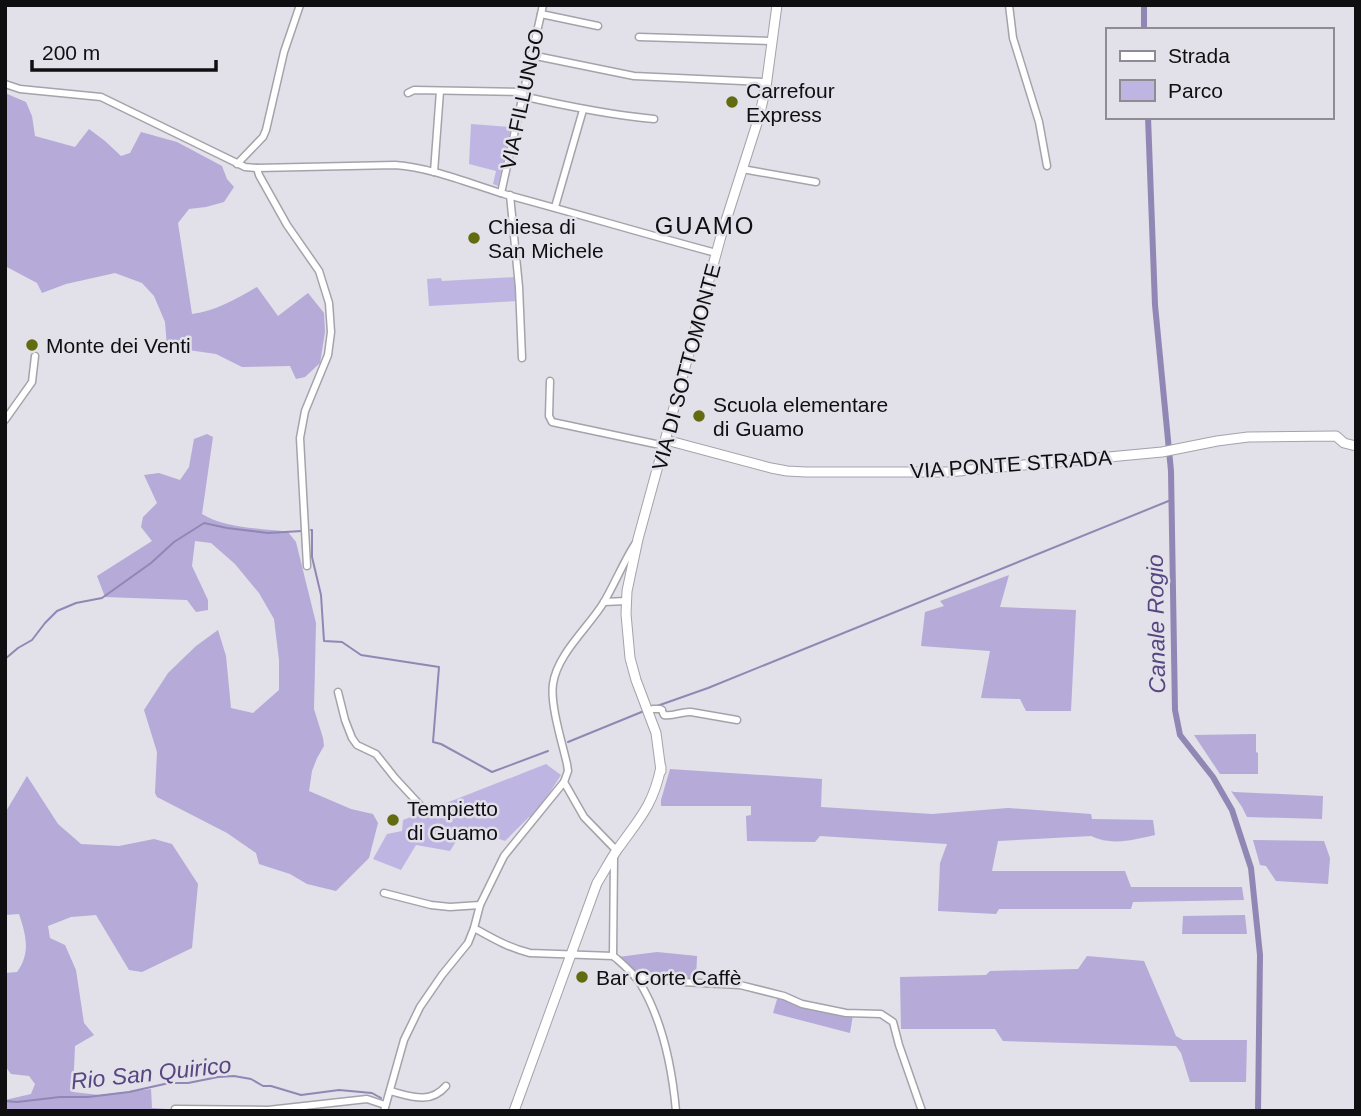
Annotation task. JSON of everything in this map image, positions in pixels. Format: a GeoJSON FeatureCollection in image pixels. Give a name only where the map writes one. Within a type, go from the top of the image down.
{"type":"FeatureCollection","features":[{"type":"Feature","properties":{"kind":"main road","name":"VIA DI SOTTOMONTE"},"geometry":{"type":"LineString","coordinates":[[660,771],[656,733],[629,658],[627,596],[638,540],[716,253],[759,117],[777,5]]}},
{"type":"Feature","properties":{"kind":"main road","name":"VIA PONTE STRADA"},"geometry":{"type":"LineString","coordinates":[[665,443],[771,468],[806,472],[948,472],[1162,452],[1248,437],[1336,436],[1344,443],[1356,446]]}},
{"type":"Feature","properties":{"kind":"main road","name":"VIA DI SOTTOMONTE"},"geometry":{"type":"LineString","coordinates":[[514,1111],[597,883],[647,808],[660,771],[663,740],[659,711],[630,649]]}},
{"type":"Feature","properties":{"kind":"street"},"geometry":{"type":"LineString","coordinates":[[237,164],[267,130],[284,52],[300,5]]}},
{"type":"Feature","properties":{"kind":"street","name":"VIA FILLUNGO"},"geometry":{"type":"LineString","coordinates":[[501,193],[543,5]]}},
{"type":"Feature","properties":{"kind":"street"},"geometry":{"type":"LineString","coordinates":[[1009,5],[1013,38],[1039,122],[1047,166]]}},
{"type":"Feature","properties":{"kind":"street"},"geometry":{"type":"LineString","coordinates":[[541,14],[598,26]]}},
{"type":"Feature","properties":{"kind":"street"},"geometry":{"type":"LineString","coordinates":[[639,37],[772,41]]}},
{"type":"Feature","properties":{"kind":"street"},"geometry":{"type":"LineString","coordinates":[[531,55],[634,76],[766,82]]}},
{"type":"Feature","properties":{"kind":"street"},"geometry":{"type":"LineString","coordinates":[[5,85],[20,89],[102,97],[245,167],[410,166],[716,253]]}},
{"type":"Feature","properties":{"kind":"street"},"geometry":{"type":"LineString","coordinates":[[408,93],[414,90],[522,94],[583,110],[654,119]]}},
{"type":"Feature","properties":{"kind":"street"},"geometry":{"type":"LineString","coordinates":[[434,172],[440,91]]}},
{"type":"Feature","properties":{"kind":"street"},"geometry":{"type":"LineString","coordinates":[[555,207],[583,110]]}},
{"type":"Feature","properties":{"kind":"street"},"geometry":{"type":"LineString","coordinates":[[257,168],[287,225],[319,271],[329,303],[331,332],[328,355],[305,411],[300,438],[307,566]]}},
{"type":"Feature","properties":{"kind":"street"},"geometry":{"type":"LineString","coordinates":[[743,169],[816,182]]}},
{"type":"Feature","properties":{"kind":"street"},"geometry":{"type":"LineString","coordinates":[[510,195],[519,287],[522,358]]}},
{"type":"Feature","properties":{"kind":"street"},"geometry":{"type":"LineString","coordinates":[[5,420],[32,382],[35,356]]}},
{"type":"Feature","properties":{"kind":"street"},"geometry":{"type":"LineString","coordinates":[[550,382],[549,416],[552,422],[665,443]]}},
{"type":"Feature","properties":{"kind":"street"},"geometry":{"type":"LineString","coordinates":[[175,1109],[268,1110],[367,1099],[384,1108],[404,1040],[420,1007],[468,943],[480,905],[504,856],[564,782],[568,771],[556,710],[554,680],[561,662],[604,602],[638,540]]}},
{"type":"Feature","properties":{"kind":"street"},"geometry":{"type":"LineString","coordinates":[[610,591],[619,589],[627,596]]}},
{"type":"Feature","properties":{"kind":"street"},"geometry":{"type":"LineString","coordinates":[[604,602],[627,596]]}},
{"type":"Feature","properties":{"kind":"street"},"geometry":{"type":"LineString","coordinates":[[338,692],[352,738],[358,745],[376,754],[420,805]]}},
{"type":"Feature","properties":{"kind":"street"},"geometry":{"type":"LineString","coordinates":[[659,711],[670,716],[685,711],[737,720]]}},
{"type":"Feature","properties":{"kind":"street"},"geometry":{"type":"LineString","coordinates":[[564,782],[584,817],[615,853],[613,956]]}},
{"type":"Feature","properties":{"kind":"street"},"geometry":{"type":"LineString","coordinates":[[384,893],[431,905],[480,905]]}},
{"type":"Feature","properties":{"kind":"street"},"geometry":{"type":"LineString","coordinates":[[474,928],[506,946],[530,953],[613,956],[635,977],[644,991],[665,1044],[676,1111]]}},
{"type":"Feature","properties":{"kind":"street"},"geometry":{"type":"LineString","coordinates":[[635,977],[740,985],[784,996],[802,1004],[846,1013],[881,1014],[893,1022],[922,1111]]}},
{"type":"Feature","properties":{"kind":"street"},"geometry":{"type":"LineString","coordinates":[[390,1091],[417,1098],[436,1095],[446,1087]]}},
{"type":"Feature","properties":{"kind":"green space"},"geometry":{"type":"Polygon","coordinates":[[[471,124],[511,127],[498,186],[493,184],[496,171],[469,164],[471,124]]]}},
{"type":"Feature","properties":{"kind":"green space"},"geometry":{"type":"Polygon","coordinates":[[[517,277],[519,301],[429,306],[427,279],[441,278],[442,281],[517,277]]]}},
{"type":"Feature","properties":{"kind":"green space"},"geometry":{"type":"Polygon","coordinates":[[[546,764],[561,775],[534,817],[529,817],[505,841],[465,827],[450,851],[416,845],[401,870],[373,859],[387,834],[402,831],[403,820],[546,764]]]}},
{"type":"Feature","properties":{"kind":"shaded area"},"geometry":{"type":"Polygon","coordinates":[[[5,93],[26,102],[32,116],[35,136],[75,147],[89,129],[121,156],[130,153],[141,132],[177,142],[222,166],[227,179],[234,187],[224,202],[189,209],[178,223],[192,314],[218,307],[257,287],[278,316],[308,293],[324,313],[325,332],[320,363],[305,377],[296,379],[290,366],[242,367],[216,354],[167,347],[165,322],[154,296],[142,283],[115,273],[66,284],[42,293],[37,283],[5,266],[5,93]]]}},
{"type":"Feature","properties":{"kind":"shaded area"},"geometry":{"type":"Polygon","coordinates":[[[207,434],[213,437],[202,514],[222,523],[288,532],[296,542],[316,623],[314,709],[324,746],[312,771],[309,791],[351,809],[373,814],[378,823],[369,858],[336,891],[307,884],[290,874],[259,864],[256,853],[227,833],[157,797],[155,793],[157,752],[144,710],[168,673],[196,646],[218,630],[226,656],[231,708],[253,713],[279,690],[279,660],[274,619],[259,593],[235,564],[211,543],[195,541],[192,566],[208,600],[208,610],[196,612],[187,600],[105,597],[97,576],[152,541],[141,527],[143,517],[157,503],[144,475],[159,473],[180,480],[189,467],[194,439],[207,434]]]}},
{"type":"Feature","properties":{"kind":"shaded area"},"geometry":{"type":"Polygon","coordinates":[[[1009,575],[1000,607],[1076,610],[1071,711],[1026,711],[1020,699],[981,698],[990,651],[921,646],[925,612],[944,606],[940,601],[1009,575]]]}},
{"type":"Feature","properties":{"kind":"shaded area"},"geometry":{"type":"Polygon","coordinates":[[[1256,734],[1258,774],[1220,774],[1194,735],[1256,734]]]}},
{"type":"Feature","properties":{"kind":"shaded area"},"geometry":{"type":"Polygon","coordinates":[[[670,769],[822,779],[821,807],[932,814],[1008,808],[1091,814],[1092,819],[1153,820],[1155,835],[1131,840],[1107,841],[1091,836],[998,841],[992,871],[1125,871],[1131,887],[1242,887],[1244,900],[1133,902],[1131,909],[999,909],[996,914],[938,911],[940,863],[947,844],[820,836],[815,842],[747,841],[746,816],[751,815],[751,806],[661,806],[670,769]]]}},
{"type":"Feature","properties":{"kind":"shaded area"},"geometry":{"type":"Polygon","coordinates":[[[27,776],[58,824],[81,844],[119,846],[154,839],[172,844],[198,884],[192,948],[142,972],[129,970],[96,915],[71,917],[48,926],[50,938],[65,945],[76,970],[84,1023],[94,1035],[75,1046],[73,1092],[99,1095],[151,1089],[152,1108],[196,1111],[5,1111],[5,1100],[31,1094],[35,1084],[29,1076],[11,1074],[5,1066],[5,973],[17,972],[24,958],[26,944],[19,914],[5,915],[5,813],[27,776]]]}},
{"type":"Feature","properties":{"kind":"shaded area"},"geometry":{"type":"Polygon","coordinates":[[[1231,791],[1323,796],[1322,819],[1247,817],[1231,791]]]}},
{"type":"Feature","properties":{"kind":"shaded area"},"geometry":{"type":"Polygon","coordinates":[[[1253,840],[1324,841],[1330,858],[1328,884],[1276,881],[1266,866],[1260,865],[1253,840]]]}},
{"type":"Feature","properties":{"kind":"shaded area"},"geometry":{"type":"Polygon","coordinates":[[[1245,915],[1247,934],[1182,934],[1183,916],[1245,915]]]}},
{"type":"Feature","properties":{"kind":"shaded area"},"geometry":{"type":"Polygon","coordinates":[[[657,952],[697,956],[696,980],[639,977],[618,957],[657,952]]]}},
{"type":"Feature","properties":{"kind":"shaded area"},"geometry":{"type":"Polygon","coordinates":[[[1087,956],[1144,961],[1176,1036],[1183,1040],[1247,1040],[1246,1082],[1190,1082],[1181,1053],[1176,1046],[1003,1041],[995,1029],[901,1029],[900,977],[1078,969],[1087,956]]]}},
{"type":"Feature","properties":{"kind":"shaded area"},"geometry":{"type":"Polygon","coordinates":[[[778,996],[853,1015],[850,1033],[773,1013],[778,996]]]}},
{"type":"Feature","properties":{"kind":"waterway","name":"Canale Rogio"},"geometry":{"type":"LineString","coordinates":[[1144,5],[1144,28]]}},
{"type":"Feature","properties":{"kind":"waterway","name":"Canale Rogio"},"geometry":{"type":"LineString","coordinates":[[1148,119],[1155,305],[1171,471],[1175,710],[1180,735],[1213,777],[1232,810],[1251,868],[1260,955],[1258,1111]]}},
{"type":"Feature","properties":{"kind":"waterway"},"geometry":{"type":"LineString","coordinates":[[657,706],[708,688],[1171,500]]}},
{"type":"Feature","properties":{"kind":"waterway"},"geometry":{"type":"LineString","coordinates":[[5,659],[32,640],[57,611],[76,603],[102,598],[151,563],[174,542],[204,523],[268,533],[302,531]]}},
{"type":"Feature","properties":{"kind":"waterway"},"geometry":{"type":"LineString","coordinates":[[311,530],[312,557],[321,595],[324,641],[342,642],[361,655],[439,667],[433,742],[492,772],[548,751]]}},
{"type":"Feature","properties":{"kind":"waterway"},"geometry":{"type":"LineString","coordinates":[[568,742],[644,711]]}},
{"type":"Feature","properties":{"kind":"waterway","name":"Rio San Quirico"},"geometry":{"type":"LineString","coordinates":[[5,1101],[88,1097],[169,1083],[234,1076],[301,1095],[339,1090],[372,1093],[381,1098]]}},
{"type":"Feature","properties":{"kind":"place","name":"Carrefour Express"},"geometry":{"type":"Point","coordinates":[732,102]}},
{"type":"Feature","properties":{"kind":"place","name":"Chiesa di San Michele"},"geometry":{"type":"Point","coordinates":[474,238]}},
{"type":"Feature","properties":{"kind":"place","name":"Monte dei Venti"},"geometry":{"type":"Point","coordinates":[32,345]}},
{"type":"Feature","properties":{"kind":"place","name":"Scuola elementare di Guamo"},"geometry":{"type":"Point","coordinates":[699,416]}},
{"type":"Feature","properties":{"kind":"place","name":"Tempietto di Guamo"},"geometry":{"type":"Point","coordinates":[393,820]}},
{"type":"Feature","properties":{"kind":"place","name":"Bar Corte Caffè"},"geometry":{"type":"Point","coordinates":[582,977]}},
{"type":"Feature","properties":{"kind":"district","name":"GUAMO"},"geometry":{"type":"Point","coordinates":[705,225]}}]}
